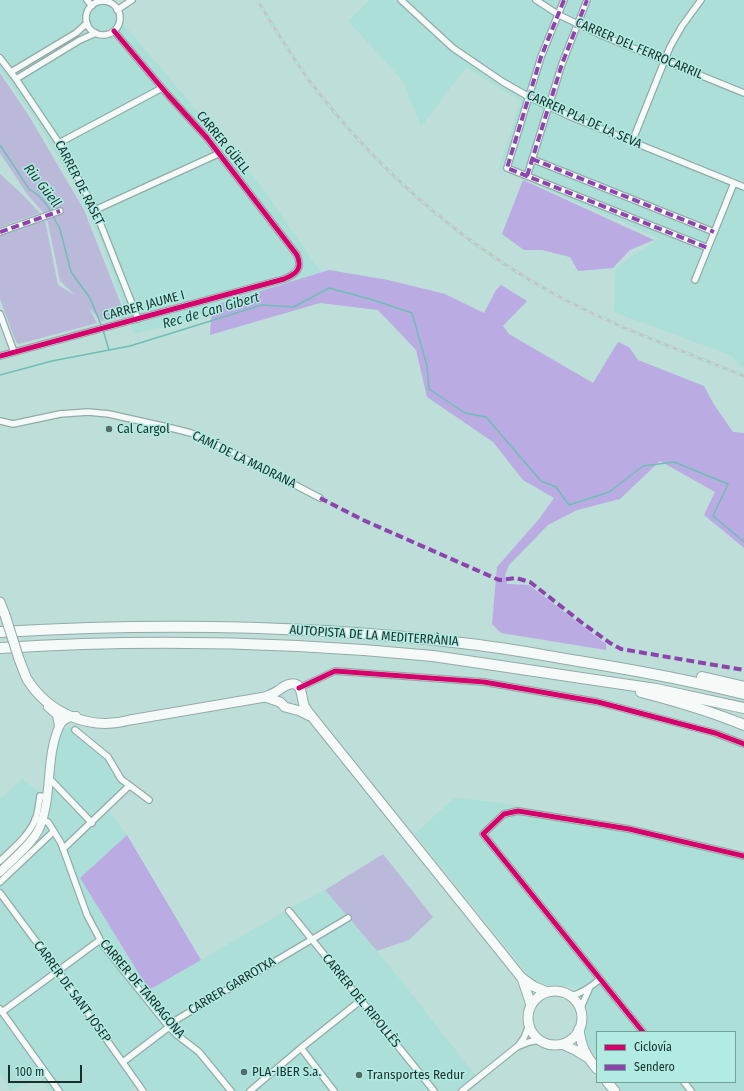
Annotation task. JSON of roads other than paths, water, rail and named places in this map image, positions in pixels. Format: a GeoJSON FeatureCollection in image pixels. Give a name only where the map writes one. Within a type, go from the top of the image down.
{"type":"FeatureCollection","features":[{"type":"Feature","properties":{"kind":"highway","name":"AUTOPISTA DE LA MEDITERRÀNIA"},"geometry":{"type":"LineString","coordinates":[[0,632],[172,627],[275,629],[400,637],[470,644],[667,676],[744,694]]}},
{"type":"Feature","properties":{"kind":"highway","name":"AUTOPISTA DE LA MEDITERRÀNIA"},"geometry":{"type":"LineString","coordinates":[[0,648],[74,644],[172,643],[306,646],[433,656],[656,689],[744,708]]}},
{"type":"Feature","properties":{"kind":"highway"},"geometry":{"type":"LineString","coordinates":[[667,676],[681,672],[744,687]]}},
{"type":"Feature","properties":{"kind":"highway"},"geometry":{"type":"LineString","coordinates":[[616,683],[639,692],[721,715],[744,724]]}},
{"type":"Feature","properties":{"kind":"main road"},"geometry":{"type":"LineString","coordinates":[[0,602],[27,678],[39,695],[46,702],[61,712],[70,717],[86,722],[113,724],[265,697],[288,684],[300,688],[305,708],[521,977],[533,986],[547,992]]}},
{"type":"Feature","properties":{"kind":"main road"},"geometry":{"type":"LineString","coordinates":[[21,662],[37,686],[54,702],[76,713],[95,718],[130,720]]}},
{"type":"Feature","properties":{"kind":"main road"},"geometry":{"type":"LineString","coordinates":[[280,702],[279,695],[281,689]]}},
{"type":"Feature","properties":{"kind":"main road"},"geometry":{"type":"LineString","coordinates":[[265,697],[280,702],[285,707],[292,708],[313,718]]}},
{"type":"Feature","properties":{"kind":"main road"},"geometry":{"type":"LineString","coordinates":[[292,708],[298,705],[302,700]]}},
{"type":"Feature","properties":{"kind":"main road"},"geometry":{"type":"LineString","coordinates":[[521,977],[531,1004],[528,1018],[529,1025],[534,1035],[539,1040],[550,1044],[562,1044],[576,1050],[588,1058]]}},
{"type":"Feature","properties":{"kind":"main road"},"geometry":{"type":"LineString","coordinates":[[531,1004],[541,995],[547,992],[557,991],[571,996],[575,1001],[580,1010],[581,1022],[579,1029],[575,1036],[562,1044]]}},
{"type":"Feature","properties":{"kind":"main road"},"geometry":{"type":"LineString","coordinates":[[579,1029],[581,1044],[588,1058],[596,1068]]}},
{"type":"Feature","properties":{"kind":"main road"},"geometry":{"type":"LineString","coordinates":[[608,1083],[615,1091]]}},
{"type":"Feature","properties":{"kind":"street"},"geometry":{"type":"LineString","coordinates":[[87,0],[92,6]]}},
{"type":"Feature","properties":{"kind":"street"},"geometry":{"type":"LineString","coordinates":[[117,10],[132,0]]}},
{"type":"Feature","properties":{"kind":"street","name":"CARRER PLA DE LA SEVA"},"geometry":{"type":"LineString","coordinates":[[401,0],[453,48],[503,82],[529,97],[632,142],[744,187]]}},
{"type":"Feature","properties":{"kind":"street","name":"CARRER DEL FERROCARRIL"},"geometry":{"type":"LineString","coordinates":[[536,0],[558,14],[601,35],[744,93]]}},
{"type":"Feature","properties":{"kind":"street"},"geometry":{"type":"LineString","coordinates":[[564,0],[541,57],[507,168],[708,248]]}},
{"type":"Feature","properties":{"kind":"street"},"geometry":{"type":"LineString","coordinates":[[527,176],[562,64],[587,0]]}},
{"type":"Feature","properties":{"kind":"street"},"geometry":{"type":"LineString","coordinates":[[632,142],[670,47],[682,26],[701,0]]}},
{"type":"Feature","properties":{"kind":"street"},"geometry":{"type":"LineString","coordinates":[[106,2],[112,4],[117,10],[119,22],[114,31],[107,35],[96,33],[91,30],[87,23],[88,12],[92,6],[97,3],[106,2]]}},
{"type":"Feature","properties":{"kind":"street"},"geometry":{"type":"LineString","coordinates":[[11,72],[76,33],[87,23]]}},
{"type":"Feature","properties":{"kind":"street","name":"CARRER GÜELL"},"geometry":{"type":"LineString","coordinates":[[114,31],[207,138],[297,255],[299,266],[293,276]]}},
{"type":"Feature","properties":{"kind":"street"},"geometry":{"type":"LineString","coordinates":[[16,79],[80,40],[96,33]]}},
{"type":"Feature","properties":{"kind":"street","name":"CARRER DE RASET"},"geometry":{"type":"LineString","coordinates":[[0,58],[59,143],[95,210],[138,319]]}},
{"type":"Feature","properties":{"kind":"street"},"geometry":{"type":"LineString","coordinates":[[59,143],[162,88]]}},
{"type":"Feature","properties":{"kind":"street"},"geometry":{"type":"LineString","coordinates":[[95,210],[218,154]]}},
{"type":"Feature","properties":{"kind":"street"},"geometry":{"type":"LineString","coordinates":[[532,159],[714,232]]}},
{"type":"Feature","properties":{"kind":"street"},"geometry":{"type":"LineString","coordinates":[[695,280],[734,183]]}},
{"type":"Feature","properties":{"kind":"street"},"geometry":{"type":"LineString","coordinates":[[0,232],[60,211]]}},
{"type":"Feature","properties":{"kind":"street","name":"CARRER JAUME I"},"geometry":{"type":"LineString","coordinates":[[0,356],[293,276]]}},
{"type":"Feature","properties":{"kind":"street"},"geometry":{"type":"LineString","coordinates":[[0,314],[14,352]]}},
{"type":"Feature","properties":{"kind":"street","name":"CAMÍ DE LA MADRANA"},"geometry":{"type":"LineString","coordinates":[[0,421],[13,424],[60,414],[88,412],[109,414],[168,427],[191,433],[236,454],[320,498]]}},
{"type":"Feature","properties":{"kind":"street"},"geometry":{"type":"LineString","coordinates":[[300,688],[336,671],[484,682],[598,702],[715,733],[744,744]]}},
{"type":"Feature","properties":{"kind":"street"},"geometry":{"type":"LineString","coordinates":[[27,678],[30,687],[38,698],[57,715],[58,730]]}},
{"type":"Feature","properties":{"kind":"street"},"geometry":{"type":"LineString","coordinates":[[0,872],[30,842],[38,830],[44,810],[53,749],[58,730],[63,722],[70,717],[75,716],[97,720],[104,719]]}},
{"type":"Feature","properties":{"kind":"street"},"geometry":{"type":"LineString","coordinates":[[58,730],[73,722],[99,726],[113,724]]}},
{"type":"Feature","properties":{"kind":"street"},"geometry":{"type":"LineString","coordinates":[[75,730],[108,757],[121,779],[149,800]]}},
{"type":"Feature","properties":{"kind":"street"},"geometry":{"type":"LineString","coordinates":[[49,778],[92,823]]}},
{"type":"Feature","properties":{"kind":"street"},"geometry":{"type":"LineString","coordinates":[[63,849],[92,823],[129,786]]}},
{"type":"Feature","properties":{"kind":"street"},"geometry":{"type":"LineString","coordinates":[[41,821],[40,796],[46,797]]}},
{"type":"Feature","properties":{"kind":"street"},"geometry":{"type":"LineString","coordinates":[[642,1031],[483,834],[504,814],[518,811],[629,829],[744,856]]}},
{"type":"Feature","properties":{"kind":"street"},"geometry":{"type":"LineString","coordinates":[[0,861],[30,829],[41,821]]}},
{"type":"Feature","properties":{"kind":"street","name":"CARRER DE TARRAGONA"},"geometry":{"type":"LineString","coordinates":[[41,821],[53,832],[61,843],[85,909],[100,940],[169,1027],[199,1052],[231,1091]]}},
{"type":"Feature","properties":{"kind":"street"},"geometry":{"type":"LineString","coordinates":[[38,830],[53,832]]}},
{"type":"Feature","properties":{"kind":"street"},"geometry":{"type":"LineString","coordinates":[[0,882],[53,832]]}},
{"type":"Feature","properties":{"kind":"street","name":"CARRER DE SANT JOSEP"},"geometry":{"type":"LineString","coordinates":[[0,893],[144,1091]]}},
{"type":"Feature","properties":{"kind":"street","name":"CARRER DEL RIPOLLÈS"},"geometry":{"type":"LineString","coordinates":[[289,911],[434,1091]]}},
{"type":"Feature","properties":{"kind":"street","name":"CARRER GARROTXA"},"geometry":{"type":"LineString","coordinates":[[123,1062],[169,1027],[171,1022],[348,918]]}},
{"type":"Feature","properties":{"kind":"street"},"geometry":{"type":"LineString","coordinates":[[59,1091],[1,1011],[100,940]]}},
{"type":"Feature","properties":{"kind":"street"},"geometry":{"type":"LineString","coordinates":[[571,996],[580,994],[600,980]]}},
{"type":"Feature","properties":{"kind":"street"},"geometry":{"type":"LineString","coordinates":[[580,1010],[589,989]]}},
{"type":"Feature","properties":{"kind":"street"},"geometry":{"type":"LineString","coordinates":[[250,1091],[360,1001]]}},
{"type":"Feature","properties":{"kind":"street"},"geometry":{"type":"LineString","coordinates":[[462,1091],[518,1046],[524,1038],[529,1025]]}},
{"type":"Feature","properties":{"kind":"street"},"geometry":{"type":"LineString","coordinates":[[518,1046],[539,1040]]}},
{"type":"Feature","properties":{"kind":"street"},"geometry":{"type":"LineString","coordinates":[[301,1048],[334,1091]]}},
{"type":"Feature","properties":{"kind":"street"},"geometry":{"type":"LineString","coordinates":[[685,1083],[691,1091]]}},
{"type":"Feature","properties":{"kind":"waterway","name":"Riu Güell"},"geometry":{"type":"LineString","coordinates":[[0,145],[29,189],[38,195],[47,205],[60,229],[71,272],[90,298],[102,327]]}},
{"type":"Feature","properties":{"kind":"waterway","name":"Rec de Can Gibert"},"geometry":{"type":"LineString","coordinates":[[0,375],[52,361],[130,346],[262,305],[294,307],[329,288],[370,299],[412,313],[427,366],[429,389],[465,413],[486,417],[541,481],[556,487],[569,505],[609,492],[643,466],[674,462],[728,484],[713,516],[744,542]]}},
{"type":"Feature","properties":{"kind":"waterway","name":"Riu Güell"},"geometry":{"type":"LineString","coordinates":[[103,330],[109,350]]}},
{"type":"Feature","properties":{"kind":"railway"},"geometry":{"type":"LineString","coordinates":[[257,0],[302,70],[334,111],[388,170],[448,223],[513,269],[571,303],[644,336],[744,376]]}},
{"type":"Feature","properties":{"kind":"place","name":"Cal Cargol"},"geometry":{"type":"Point","coordinates":[109,429]}},
{"type":"Feature","properties":{"kind":"place","name":"PLA-IBER S.a."},"geometry":{"type":"Point","coordinates":[244,1072]}},
{"type":"Feature","properties":{"kind":"place","name":"Transportes Redur"},"geometry":{"type":"Point","coordinates":[359,1075]}}]}
